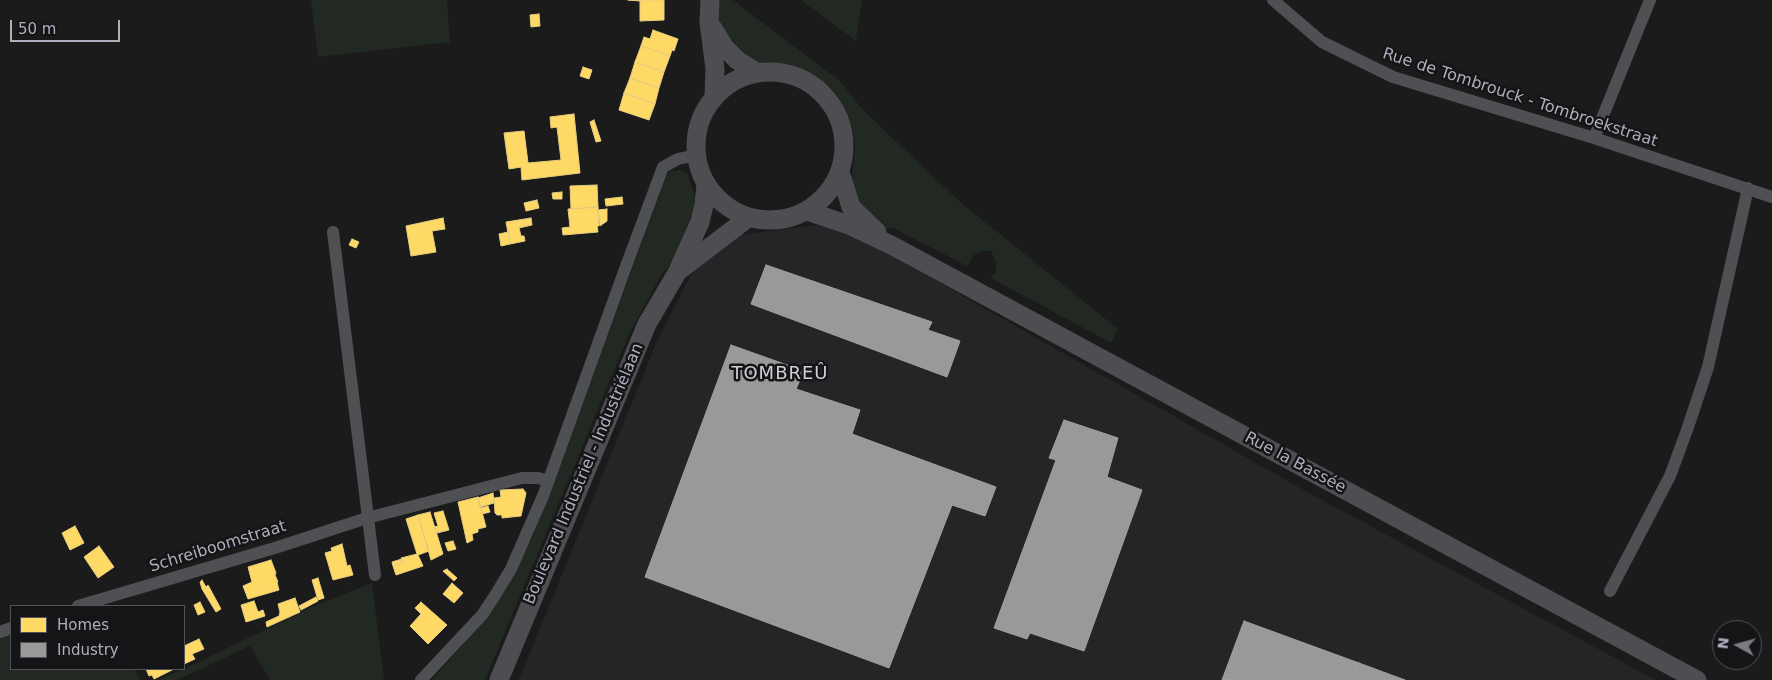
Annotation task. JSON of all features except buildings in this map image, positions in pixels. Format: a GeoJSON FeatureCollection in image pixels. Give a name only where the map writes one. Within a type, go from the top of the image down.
{"type":"FeatureCollection","features":[{"type":"Feature","properties":{"kind":"main road"},"geometry":{"type":"LineString","coordinates":[[710,0],[709,22],[715,69],[714,97]]}},
{"type":"Feature","properties":{"kind":"main road"},"geometry":{"type":"LineString","coordinates":[[709,22],[725,48],[737,60],[756,72]]}},
{"type":"Feature","properties":{"kind":"main road"},"geometry":{"type":"LineString","coordinates":[[756,72],[790,74],[814,85],[828,99],[835,111],[843,135],[844,152],[840,172],[825,196],[807,211],[781,220],[748,218],[729,209],[718,200],[706,185],[698,168],[696,156],[697,128],[704,111],[714,97],[733,81],[756,72]]}},
{"type":"Feature","properties":{"kind":"main road","name":"Rue la Bassée"},"geometry":{"type":"LineString","coordinates":[[840,172],[852,207],[893,246]]}},
{"type":"Feature","properties":{"kind":"main road","name":"Boulevard Industriel - Industriélaan"},"geometry":{"type":"LineString","coordinates":[[499,680],[647,324],[678,271],[700,222],[706,185]]}},
{"type":"Feature","properties":{"kind":"main road","name":"Rue la Bassée"},"geometry":{"type":"LineString","coordinates":[[807,211],[849,225],[893,246],[1697,680]]}},
{"type":"Feature","properties":{"kind":"main road","name":"Boulevard Industriel - Industriélaan"},"geometry":{"type":"LineString","coordinates":[[678,271],[748,218]]}},
{"type":"Feature","properties":{"kind":"street","name":"Rue de Tombrouck - Tombroekstraat"},"geometry":{"type":"LineString","coordinates":[[1273,0],[1322,42],[1393,77],[1594,138],[1772,197]]}},
{"type":"Feature","properties":{"kind":"street"},"geometry":{"type":"LineString","coordinates":[[1594,138],[1650,0]]}},
{"type":"Feature","properties":{"kind":"street"},"geometry":{"type":"LineString","coordinates":[[421,680],[482,615],[494,597],[525,538],[548,481],[663,167],[678,158],[696,156]]}},
{"type":"Feature","properties":{"kind":"street"},"geometry":{"type":"LineString","coordinates":[[1610,591],[1670,476],[1687,430],[1708,367],[1748,188]]}},
{"type":"Feature","properties":{"kind":"street"},"geometry":{"type":"LineString","coordinates":[[333,232],[375,575]]}},
{"type":"Feature","properties":{"kind":"street","name":"Schreiboomstraat"},"geometry":{"type":"LineString","coordinates":[[81,605],[278,547],[367,518],[522,478],[538,478],[548,481]]}},
{"type":"Feature","properties":{"kind":"shaded area"},"geometry":{"type":"Polygon","coordinates":[[[311,0],[447,0],[450,42],[318,57],[311,0]]]}},
{"type":"Feature","properties":{"kind":"shaded area"},"geometry":{"type":"Polygon","coordinates":[[[718,0],[733,0],[841,82],[863,110],[959,201],[1118,329],[1111,343],[991,278],[996,272],[996,261],[991,251],[981,251],[974,255],[967,266],[893,228],[887,229],[863,213],[851,188],[855,148],[854,136],[851,123],[840,99],[831,88],[814,75],[798,68],[784,64],[755,64],[738,56],[717,18],[718,0]]]}},
{"type":"Feature","properties":{"kind":"shaded area"},"geometry":{"type":"Polygon","coordinates":[[[801,0],[862,0],[856,41],[801,0]]]}},
{"type":"Feature","properties":{"kind":"shaded area"},"geometry":{"type":"Polygon","coordinates":[[[680,170],[687,173],[695,196],[693,225],[674,262],[663,272],[630,332],[485,680],[432,680],[492,611],[515,573],[533,536],[667,175],[670,171],[680,170]]]}},
{"type":"Feature","properties":{"kind":"shaded area"},"geometry":{"type":"Polygon","coordinates":[[[819,225],[832,226],[849,231],[1298,487],[1656,680],[519,680],[658,339],[694,269],[729,236],[819,225]]]}},
{"type":"Feature","properties":{"kind":"shaded area"},"geometry":{"type":"Polygon","coordinates":[[[372,583],[384,680],[270,680],[250,646],[177,680],[157,680],[185,670],[312,607],[372,583]]]}},
{"type":"Feature","properties":{"kind":"shaded area"},"geometry":{"type":"Polygon","coordinates":[[[10,634],[10,670],[135,670],[141,680],[0,680],[0,638],[10,634]]]}},
{"type":"Feature","properties":{"kind":"district","name":"TOMBREÛ"},"geometry":{"type":"Point","coordinates":[780,374]}}]}
